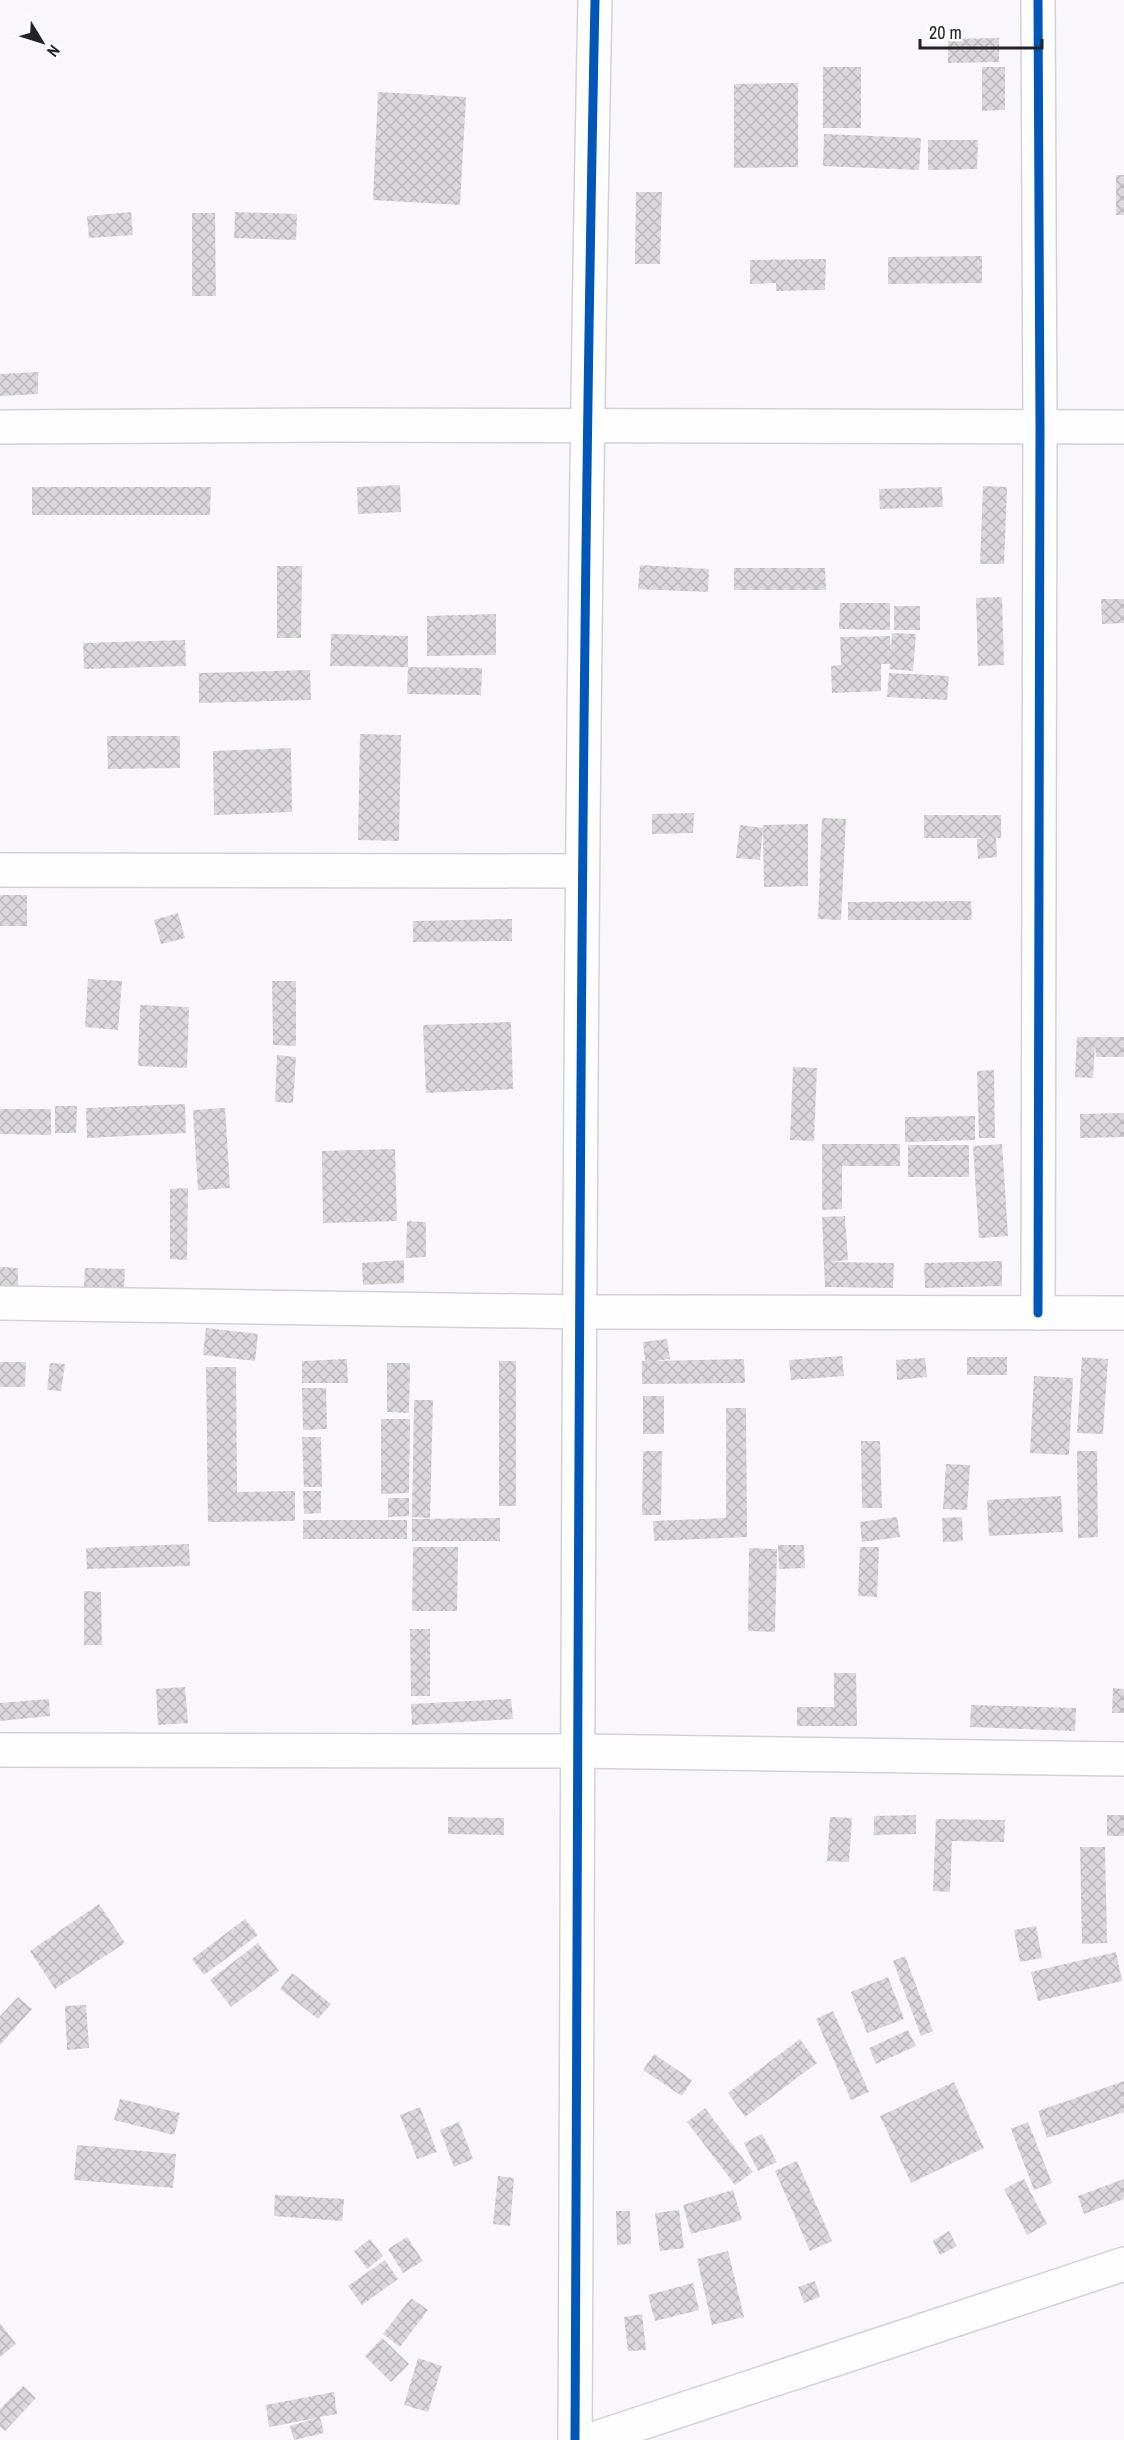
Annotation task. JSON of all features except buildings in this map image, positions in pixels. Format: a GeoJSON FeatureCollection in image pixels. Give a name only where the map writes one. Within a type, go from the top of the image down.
{"type":"FeatureCollection","features":[{"type":"Feature","properties":{"kind":"street"},"geometry":{"type":"LineString","coordinates":[[575,2440],[582,871],[586,426],[595,0]]}},
{"type":"Feature","properties":{"kind":"street"},"geometry":{"type":"LineString","coordinates":[[1038,0],[1040,426],[1038,1313]]}},
{"type":"Feature","properties":{"kind":"street"},"geometry":{"type":"LineString","coordinates":[[0,427],[1124,427]]}},
{"type":"Feature","properties":{"kind":"street"},"geometry":{"type":"LineString","coordinates":[[0,870],[582,871]]}},
{"type":"Feature","properties":{"kind":"street"},"geometry":{"type":"LineString","coordinates":[[0,1303],[581,1312],[1124,1313]]}},
{"type":"Feature","properties":{"kind":"street"},"geometry":{"type":"LineString","coordinates":[[0,1750],[579,1750],[1124,1759]]}},
{"type":"Feature","properties":{"kind":"street"},"geometry":{"type":"LineString","coordinates":[[590,2440],[639,2433],[1124,2264]]}},
{"type":"Feature","properties":{"kind":"cycle path"},"geometry":{"type":"LineString","coordinates":[[575,2440],[582,915],[595,0]]}},
{"type":"Feature","properties":{"kind":"cycle path"},"geometry":{"type":"LineString","coordinates":[[1038,0],[1040,426],[1038,1313]]}}]}
